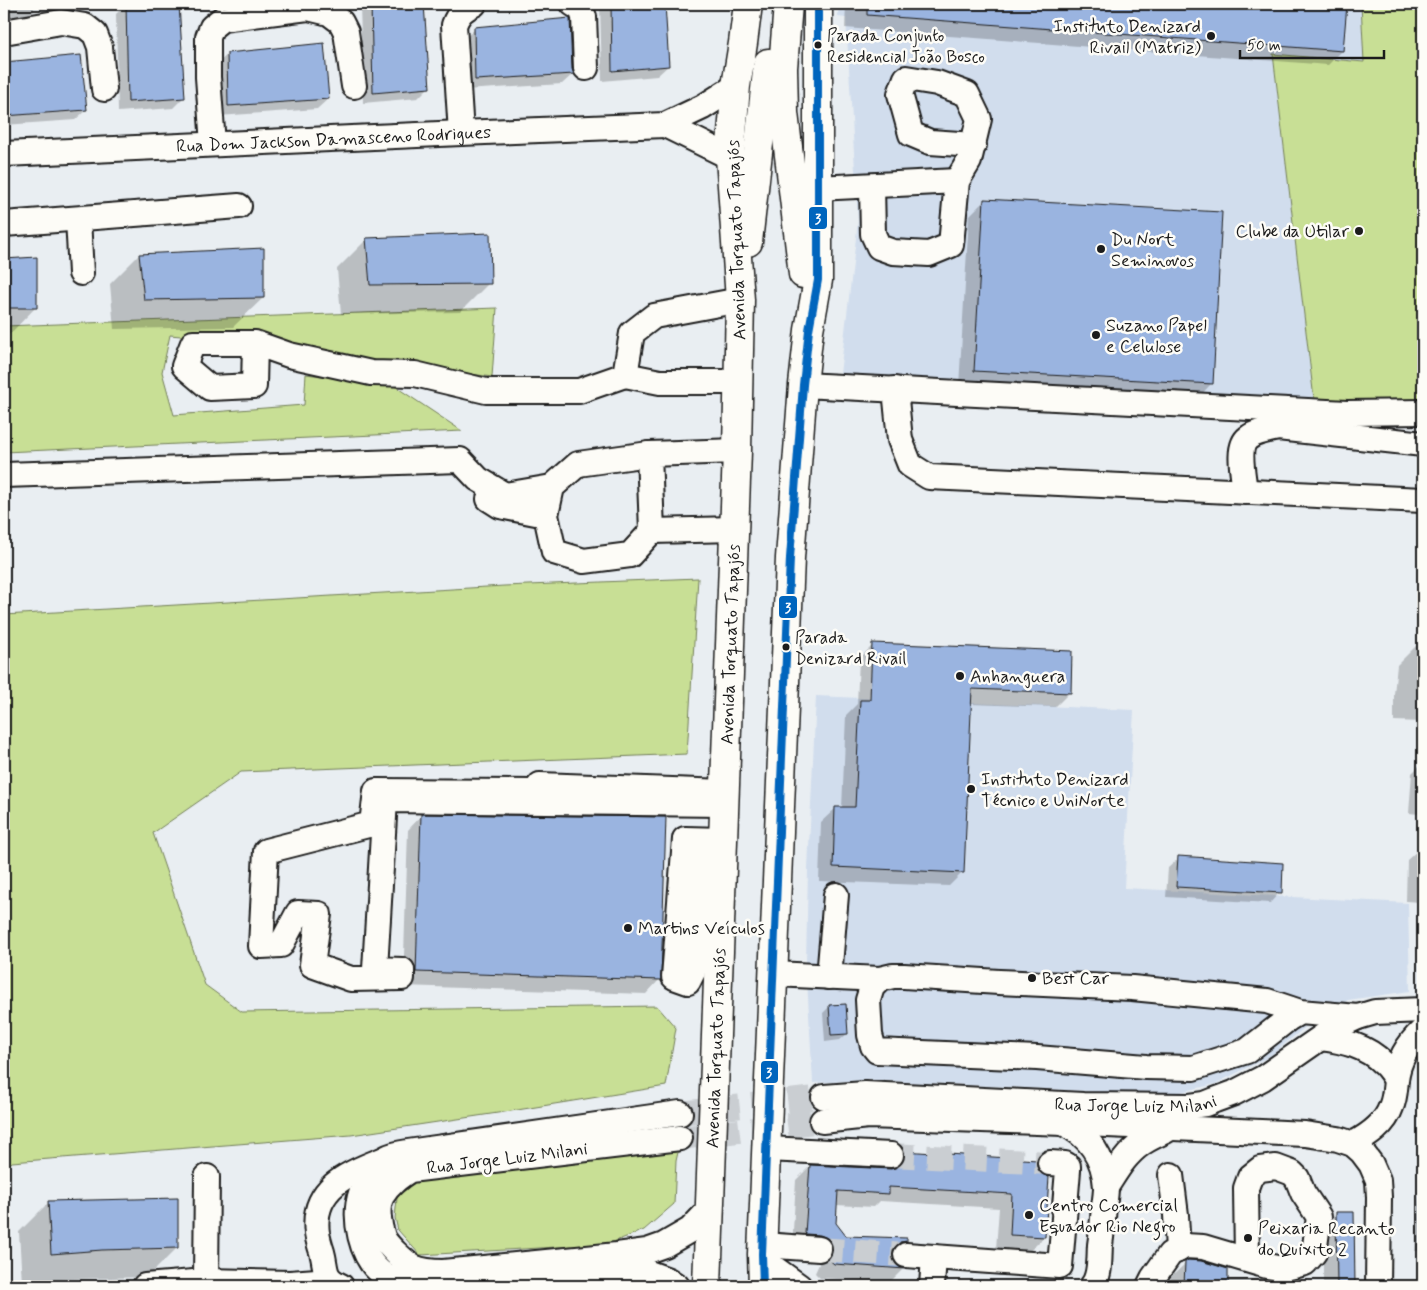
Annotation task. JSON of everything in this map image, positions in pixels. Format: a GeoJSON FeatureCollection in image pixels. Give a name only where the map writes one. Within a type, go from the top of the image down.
{"type":"FeatureCollection","features":[{"type":"Feature","properties":{"kind":"highway","name":"Avenida Torquato Tapajós"},"geometry":{"type":"LineString","coordinates":[[707,1286],[737,451],[740,300],[730,156],[736,86],[744,42],[748,4]]}},
{"type":"Feature","properties":{"kind":"highway"},"geometry":{"type":"LineString","coordinates":[[740,300],[763,113],[770,35],[770,4]]}},
{"type":"Feature","properties":{"kind":"highway"},"geometry":{"type":"LineString","coordinates":[[788,4],[783,68],[784,114],[809,330]]}},
{"type":"Feature","properties":{"kind":"highway"},"geometry":{"type":"LineString","coordinates":[[763,1286],[762,1249],[790,558],[803,385],[809,330],[818,280],[818,4]]}},
{"type":"Feature","properties":{"kind":"street"},"geometry":{"type":"LineString","coordinates":[[461,133],[454,26],[457,17],[463,9],[474,4]]}},
{"type":"Feature","properties":{"kind":"street"},"geometry":{"type":"LineString","coordinates":[[574,4],[581,10],[584,17],[586,68]]}},
{"type":"Feature","properties":{"kind":"street"},"geometry":{"type":"LineString","coordinates":[[213,144],[208,77],[208,37],[212,28],[222,19],[308,6],[329,14],[341,22],[346,32],[354,86]]}},
{"type":"Feature","properties":{"kind":"street"},"geometry":{"type":"LineString","coordinates":[[4,32],[61,13],[84,26],[95,34],[100,47],[104,89]]}},
{"type":"Feature","properties":{"kind":"street","name":"Rua Dom Jackson Damasceno Rodrigues"},"geometry":{"type":"LineString","coordinates":[[4,154],[665,125],[703,107],[736,86]]}},
{"type":"Feature","properties":{"kind":"street","name":"Rua Dom Jackson Damasceno Rodrigues"},"geometry":{"type":"LineString","coordinates":[[665,125],[730,156]]}},
{"type":"Feature","properties":{"kind":"street"},"geometry":{"type":"LineString","coordinates":[[872,186],[873,234],[879,247],[893,252],[929,254],[951,245],[957,182],[970,161],[974,145]]}},
{"type":"Feature","properties":{"kind":"street"},"geometry":{"type":"LineString","coordinates":[[817,188],[957,182]]}},
{"type":"Feature","properties":{"kind":"street"},"geometry":{"type":"LineString","coordinates":[[4,224],[239,206]]}},
{"type":"Feature","properties":{"kind":"street"},"geometry":{"type":"LineString","coordinates":[[78,219],[81,273]]}},
{"type":"Feature","properties":{"kind":"street"},"geometry":{"type":"LineString","coordinates":[[626,375],[632,333],[654,316],[740,300]]}},
{"type":"Feature","properties":{"kind":"street"},"geometry":{"type":"LineString","coordinates":[[255,343],[289,355],[371,372],[415,374],[486,391],[579,391],[626,375],[660,382],[738,382]]}},
{"type":"Feature","properties":{"kind":"street"},"geometry":{"type":"LineString","coordinates":[[803,385],[1347,413],[1423,412]]}},
{"type":"Feature","properties":{"kind":"street"},"geometry":{"type":"LineString","coordinates":[[895,390],[900,440],[910,465],[929,477],[1423,500]]}},
{"type":"Feature","properties":{"kind":"street"},"geometry":{"type":"LineString","coordinates":[[1245,492],[1241,454],[1243,443],[1248,437],[1263,432],[1278,428],[1423,444]]}},
{"type":"Feature","properties":{"kind":"street"},"geometry":{"type":"LineString","coordinates":[[4,476],[460,460],[478,479],[504,495],[552,486],[578,464],[649,454],[737,451]]}},
{"type":"Feature","properties":{"kind":"street"},"geometry":{"type":"LineString","coordinates":[[552,486],[546,515],[554,552],[584,561],[630,555],[652,531],[649,454]]}},
{"type":"Feature","properties":{"kind":"street"},"geometry":{"type":"LineString","coordinates":[[4,484],[449,472],[500,506],[546,515]]}},
{"type":"Feature","properties":{"kind":"street"},"geometry":{"type":"LineString","coordinates":[[652,531],[735,529]]}},
{"type":"Feature","properties":{"kind":"street"},"geometry":{"type":"LineString","coordinates":[[540,785],[725,798],[386,800],[375,968],[402,970],[402,978],[351,979],[312,965],[319,914],[298,913],[281,945],[260,946],[266,851],[372,824],[376,791],[535,792],[540,785]]}},
{"type":"Feature","properties":{"kind":"street"},"geometry":{"type":"LineString","coordinates":[[685,838],[723,846],[698,851],[693,972],[688,982],[674,977],[685,838]]}},
{"type":"Feature","properties":{"kind":"street"},"geometry":{"type":"LineString","coordinates":[[829,977],[836,894]]}},
{"type":"Feature","properties":{"kind":"street"},"geometry":{"type":"LineString","coordinates":[[774,974],[880,979],[904,976],[1132,988],[1267,1001],[1300,1012],[1358,1017]]}},
{"type":"Feature","properties":{"kind":"street"},"geometry":{"type":"LineString","coordinates":[[880,979],[872,987],[868,1000],[870,1035],[873,1046],[877,1051],[1037,1058],[1146,1067],[1193,1068],[1247,1051],[1300,1012]]}},
{"type":"Feature","properties":{"kind":"street","name":"Rua Jorge Luiz Milani"},"geometry":{"type":"LineString","coordinates":[[824,1096],[865,1094],[1083,1105],[1190,1106],[1234,1093],[1262,1078],[1343,1024],[1358,1017],[1375,1012],[1423,1010]]}},
{"type":"Feature","properties":{"kind":"street"},"geometry":{"type":"LineString","coordinates":[[1378,1286],[1378,1180],[1371,1164],[1362,1152],[1352,1144],[1367,1136],[1386,1117],[1394,1098],[1396,1079],[1404,1053],[1413,1038],[1423,1030]]}},
{"type":"Feature","properties":{"kind":"street"},"geometry":{"type":"LineString","coordinates":[[1321,1038],[1341,1040],[1361,1048],[1383,1063],[1396,1079]]}},
{"type":"Feature","properties":{"kind":"street","name":"Rua Jorge Luiz Milani"},"geometry":{"type":"LineString","coordinates":[[332,1275],[317,1232],[318,1209],[323,1197],[330,1188],[367,1165],[408,1152],[680,1113]]}},
{"type":"Feature","properties":{"kind":"street","name":"Rua Jorge Luiz Milani"},"geometry":{"type":"LineString","coordinates":[[822,1121],[868,1116],[1063,1123],[1305,1134],[1338,1139],[1352,1144]]}},
{"type":"Feature","properties":{"kind":"street"},"geometry":{"type":"LineString","coordinates":[[906,1255],[1060,1266],[1095,1278],[1106,1188],[1101,1164],[1095,1149],[1076,1129],[1063,1123]]}},
{"type":"Feature","properties":{"kind":"street"},"geometry":{"type":"LineString","coordinates":[[1106,1188],[1129,1153],[1141,1143],[1170,1128]]}},
{"type":"Feature","properties":{"kind":"street","name":"Rua Jorge Luiz Milani"},"geometry":{"type":"LineString","coordinates":[[680,1138],[410,1170],[393,1181],[381,1197],[378,1215],[384,1238],[394,1251],[412,1266],[430,1272],[443,1272],[617,1256],[647,1251],[664,1245],[690,1230],[710,1209]]}},
{"type":"Feature","properties":{"kind":"street"},"geometry":{"type":"LineString","coordinates":[[766,1149],[891,1155]]}},
{"type":"Feature","properties":{"kind":"street"},"geometry":{"type":"LineString","coordinates":[[386,1158],[371,1174],[361,1192],[358,1207],[360,1238],[366,1253],[382,1274],[398,1282],[415,1286]]}},
{"type":"Feature","properties":{"kind":"street"},"geometry":{"type":"LineString","coordinates":[[1050,1163],[1068,1166],[1060,1266]]}},
{"type":"Feature","properties":{"kind":"street"},"geometry":{"type":"LineString","coordinates":[[1171,1175],[1178,1250]]}},
{"type":"Feature","properties":{"kind":"street"},"geometry":{"type":"LineString","coordinates":[[206,1281],[207,1177]]}},
{"type":"Feature","properties":{"kind":"street"},"geometry":{"type":"LineString","coordinates":[[1149,1286],[1170,1254],[1186,1246],[1203,1247],[1247,1260]]}},
{"type":"Feature","properties":{"kind":"street"},"geometry":{"type":"LineString","coordinates":[[762,1249],[819,1249]]}},
{"type":"Feature","properties":{"kind":"street"},"geometry":{"type":"LineString","coordinates":[[762,1249],[774,1268],[799,1286]]}},
{"type":"Feature","properties":{"kind":"street"},"geometry":{"type":"LineString","coordinates":[[932,1286],[934,1257]]}},
{"type":"Feature","properties":{"kind":"street"},"geometry":{"type":"LineString","coordinates":[[480,1286],[631,1272],[650,1274],[668,1280],[677,1286]]}},
{"type":"Feature","properties":{"kind":"street"},"geometry":{"type":"LineString","coordinates":[[145,1286],[206,1281],[263,1282],[332,1275]]}},
{"type":"Feature","properties":{"kind":"shaded area"},"geometry":{"type":"Polygon","coordinates":[[[839,4],[1361,4],[1364,62],[1273,55],[1314,399],[840,374],[858,221],[846,18],[838,17],[839,4]]]}},
{"type":"Feature","properties":{"kind":"shaded area"},"geometry":{"type":"Polygon","coordinates":[[[816,696],[1134,710],[1124,888],[1408,903],[1410,991],[1348,1000],[1309,1024],[1270,1056],[1215,1084],[1168,1095],[867,1080],[813,1083],[806,963],[808,869],[816,696]]]}},
{"type":"Feature","properties":{"kind":"green space","name":"Clube da Utilar"},"geometry":{"type":"Polygon","coordinates":[[[1361,4],[1423,4],[1423,405],[1314,399],[1273,54],[1364,62],[1361,4]]]}},
{"type":"Feature","properties":{"kind":"green space"},"geometry":{"type":"Polygon","coordinates":[[[497,308],[492,377],[255,343],[170,335],[162,372],[174,415],[304,405],[306,374],[393,385],[462,431],[4,452],[4,326],[497,308]]]}},
{"type":"Feature","properties":{"kind":"green space"},"geometry":{"type":"Polygon","coordinates":[[[698,578],[687,754],[241,772],[153,833],[205,985],[242,1012],[657,1006],[676,1028],[666,1086],[351,1135],[12,1162],[4,1169],[4,615],[504,586],[698,578]]]}},
{"type":"Feature","properties":{"kind":"green space"},"geometry":{"type":"Polygon","coordinates":[[[679,1148],[676,1161],[674,1204],[644,1230],[608,1244],[420,1255],[398,1230],[395,1218],[397,1198],[408,1183],[436,1176],[604,1160],[679,1148]]]}},
{"type":"Feature","properties":{"kind":"building"},"geometry":{"type":"Polygon","coordinates":[[[126,4],[179,4],[185,98],[128,102],[126,4]]]}},
{"type":"Feature","properties":{"kind":"building"},"geometry":{"type":"Polygon","coordinates":[[[371,4],[424,4],[430,88],[373,93],[371,4]]]}},
{"type":"Feature","properties":{"kind":"building"},"geometry":{"type":"Polygon","coordinates":[[[611,4],[665,4],[669,66],[612,71],[611,4]]]}},
{"type":"Feature","properties":{"kind":"building","name":"Instituto Denizard Rivail (Matriz)"},"geometry":{"type":"Polygon","coordinates":[[[867,4],[1347,4],[1343,51],[867,15],[867,4]]]}},
{"type":"Feature","properties":{"kind":"building"},"geometry":{"type":"Polygon","coordinates":[[[570,18],[572,69],[574,74],[475,80],[474,27],[570,18]]]}},
{"type":"Feature","properties":{"kind":"building"},"geometry":{"type":"Polygon","coordinates":[[[324,43],[329,99],[228,106],[227,53],[324,43]]]}},
{"type":"Feature","properties":{"kind":"building"},"geometry":{"type":"Polygon","coordinates":[[[81,55],[87,110],[4,116],[4,62],[81,55]]]}},
{"type":"Feature","properties":{"kind":"building"},"geometry":{"type":"Polygon","coordinates":[[[984,199],[1222,212],[1213,384],[974,371],[984,199]]]}},
{"type":"Feature","properties":{"kind":"building"},"geometry":{"type":"Polygon","coordinates":[[[490,233],[491,284],[370,285],[366,238],[490,233]]]}},
{"type":"Feature","properties":{"kind":"building"},"geometry":{"type":"Polygon","coordinates":[[[264,248],[264,298],[144,300],[139,254],[264,248]]]}},
{"type":"Feature","properties":{"kind":"building"},"geometry":{"type":"Polygon","coordinates":[[[37,257],[37,308],[4,308],[4,259],[37,257]]]}},
{"type":"Feature","properties":{"kind":"building"},"geometry":{"type":"Polygon","coordinates":[[[872,643],[1072,651],[1071,693],[972,689],[964,873],[833,867],[835,807],[855,807],[860,700],[870,700],[872,643]]]}},
{"type":"Feature","properties":{"kind":"building"},"geometry":{"type":"Polygon","coordinates":[[[421,814],[666,817],[661,980],[416,972],[421,814]]]}},
{"type":"Feature","properties":{"kind":"building"},"geometry":{"type":"Polygon","coordinates":[[[1178,856],[1283,863],[1282,893],[1176,887],[1178,856]]]}},
{"type":"Feature","properties":{"kind":"building"},"geometry":{"type":"Polygon","coordinates":[[[846,1004],[848,1034],[831,1035],[829,1005],[846,1004]]]}},
{"type":"Feature","properties":{"kind":"building"},"geometry":{"type":"Polygon","coordinates":[[[904,1151],[1037,1160],[1038,1169],[1042,1174],[1049,1177],[1045,1237],[1010,1235],[1012,1194],[889,1187],[889,1194],[838,1191],[836,1223],[846,1236],[907,1238],[907,1241],[900,1242],[895,1247],[892,1255],[893,1261],[905,1269],[834,1264],[828,1259],[833,1249],[832,1243],[820,1235],[805,1233],[810,1165],[891,1169],[898,1167],[902,1163],[905,1156],[904,1151]]]}},
{"type":"Feature","properties":{"kind":"building"},"geometry":{"type":"Polygon","coordinates":[[[178,1198],[178,1248],[102,1250],[51,1254],[48,1201],[178,1198]]]}},
{"type":"Feature","properties":{"kind":"building"},"geometry":{"type":"Polygon","coordinates":[[[1336,1212],[1354,1212],[1355,1286],[1337,1286],[1336,1212]]]}},
{"type":"Feature","properties":{"kind":"building"},"geometry":{"type":"Polygon","coordinates":[[[1188,1260],[1201,1261],[1228,1269],[1228,1286],[1184,1286],[1185,1262],[1188,1260]]]}},
{"type":"Feature","properties":{"kind":"tunnel"},"geometry":{"type":"LineString","coordinates":[[680,1113],[824,1097]]}},
{"type":"Feature","properties":{"kind":"tunnel"},"geometry":{"type":"LineString","coordinates":[[680,1138],[822,1121]]}},
{"type":"Feature","properties":{"kind":"tunnel"},"geometry":{"type":"LineString","coordinates":[[891,1155],[1050,1163]]}},
{"type":"Feature","properties":{"kind":"tunnel"},"geometry":{"type":"LineString","coordinates":[[819,1249],[906,1255]]}},
{"type":"Feature","properties":{"kind":"transit line","name":"3"},"geometry":{"type":"LineString","coordinates":[[763,1286],[762,1254],[790,558],[803,385],[809,330],[818,280],[818,4]]}},
{"type":"Feature","properties":{"kind":"place","name":"Instituto Denizard Rivail (Matriz)"},"geometry":{"type":"Point","coordinates":[1211,36]}},
{"type":"Feature","properties":{"kind":"place","name":"Parada Conjunto Residencial João Bosco"},"geometry":{"type":"Point","coordinates":[818,45]}},
{"type":"Feature","properties":{"kind":"place","name":"Clube da Utilar"},"geometry":{"type":"Point","coordinates":[1359,231]}},
{"type":"Feature","properties":{"kind":"place","name":"Du Nort Seminovos"},"geometry":{"type":"Point","coordinates":[1101,249]}},
{"type":"Feature","properties":{"kind":"place","name":"Suzano Papel e Celulose"},"geometry":{"type":"Point","coordinates":[1096,335]}},
{"type":"Feature","properties":{"kind":"place","name":"Parada Denizard Rivail"},"geometry":{"type":"Point","coordinates":[786,647]}},
{"type":"Feature","properties":{"kind":"place","name":"Anhanguera"},"geometry":{"type":"Point","coordinates":[960,676]}},
{"type":"Feature","properties":{"kind":"place","name":"Instituto Denizard Técnico e UniNorte"},"geometry":{"type":"Point","coordinates":[971,789]}},
{"type":"Feature","properties":{"kind":"place","name":"Martins Veículos"},"geometry":{"type":"Point","coordinates":[628,928]}},
{"type":"Feature","properties":{"kind":"place","name":"Best Car"},"geometry":{"type":"Point","coordinates":[1032,978]}},
{"type":"Feature","properties":{"kind":"place","name":"Centro Comercial Equador Rio Negro"},"geometry":{"type":"Point","coordinates":[1029,1215]}},
{"type":"Feature","properties":{"kind":"place","name":"Peixaria Recanto do Quixito 2"},"geometry":{"type":"Point","coordinates":[1248,1238]}}]}
